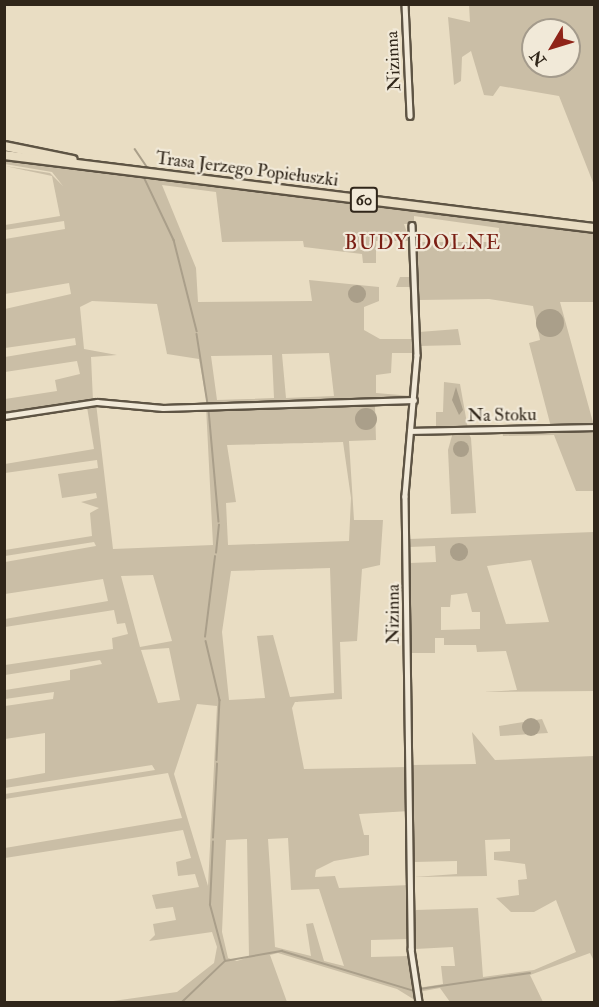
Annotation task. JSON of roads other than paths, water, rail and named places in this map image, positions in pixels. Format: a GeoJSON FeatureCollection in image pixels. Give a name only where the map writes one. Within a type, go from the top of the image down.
{"type":"FeatureCollection","features":[{"type":"Feature","properties":{"kind":"main road","name":"Trasa Jerzego Popiełuszki"},"geometry":{"type":"LineString","coordinates":[[4,146],[110,168]]}},
{"type":"Feature","properties":{"kind":"main road","name":"Trasa Jerzego Popiełuszki"},"geometry":{"type":"LineString","coordinates":[[4,155],[594,228]]}},
{"type":"Feature","properties":{"kind":"street","name":"Nizinna"},"geometry":{"type":"LineString","coordinates":[[405,4],[410,116]]}},
{"type":"Feature","properties":{"kind":"street","name":"Nizinna"},"geometry":{"type":"LineString","coordinates":[[412,225],[414,400],[405,506],[411,949],[419,1002]]}},
{"type":"Feature","properties":{"kind":"street"},"geometry":{"type":"LineString","coordinates":[[4,416],[100,402],[163,408],[414,400]]}},
{"type":"Feature","properties":{"kind":"street","name":"Na Stoku"},"geometry":{"type":"LineString","coordinates":[[410,431],[594,427]]}},
{"type":"Feature","properties":{"kind":"waterway"},"geometry":{"type":"LineString","coordinates":[[135,149],[147,167]]}},
{"type":"Feature","properties":{"kind":"waterway"},"geometry":{"type":"LineString","coordinates":[[145,179],[174,240],[197,331]]}},
{"type":"Feature","properties":{"kind":"waterway"},"geometry":{"type":"LineString","coordinates":[[197,334],[208,404]]}},
{"type":"Feature","properties":{"kind":"waterway"},"geometry":{"type":"LineString","coordinates":[[209,410],[219,522]]}},
{"type":"Feature","properties":{"kind":"waterway"},"geometry":{"type":"LineString","coordinates":[[216,553],[219,525]]}},
{"type":"Feature","properties":{"kind":"waterway"},"geometry":{"type":"LineString","coordinates":[[205,637],[215,557]]}},
{"type":"Feature","properties":{"kind":"waterway"},"geometry":{"type":"LineString","coordinates":[[206,641],[220,700],[217,760]]}},
{"type":"Feature","properties":{"kind":"waterway"},"geometry":{"type":"LineString","coordinates":[[213,838],[217,764]]}},
{"type":"Feature","properties":{"kind":"waterway"},"geometry":{"type":"LineString","coordinates":[[182,1002],[225,961],[210,905],[213,842]]}},
{"type":"Feature","properties":{"kind":"waterway"},"geometry":{"type":"LineString","coordinates":[[225,961],[282,951],[411,990]]}},
{"type":"Feature","properties":{"kind":"waterway"},"geometry":{"type":"LineString","coordinates":[[420,989],[530,973]]}},
{"type":"Feature","properties":{"kind":"district","name":"BUDY DOLNE"},"geometry":{"type":"Point","coordinates":[423,242]}}]}
